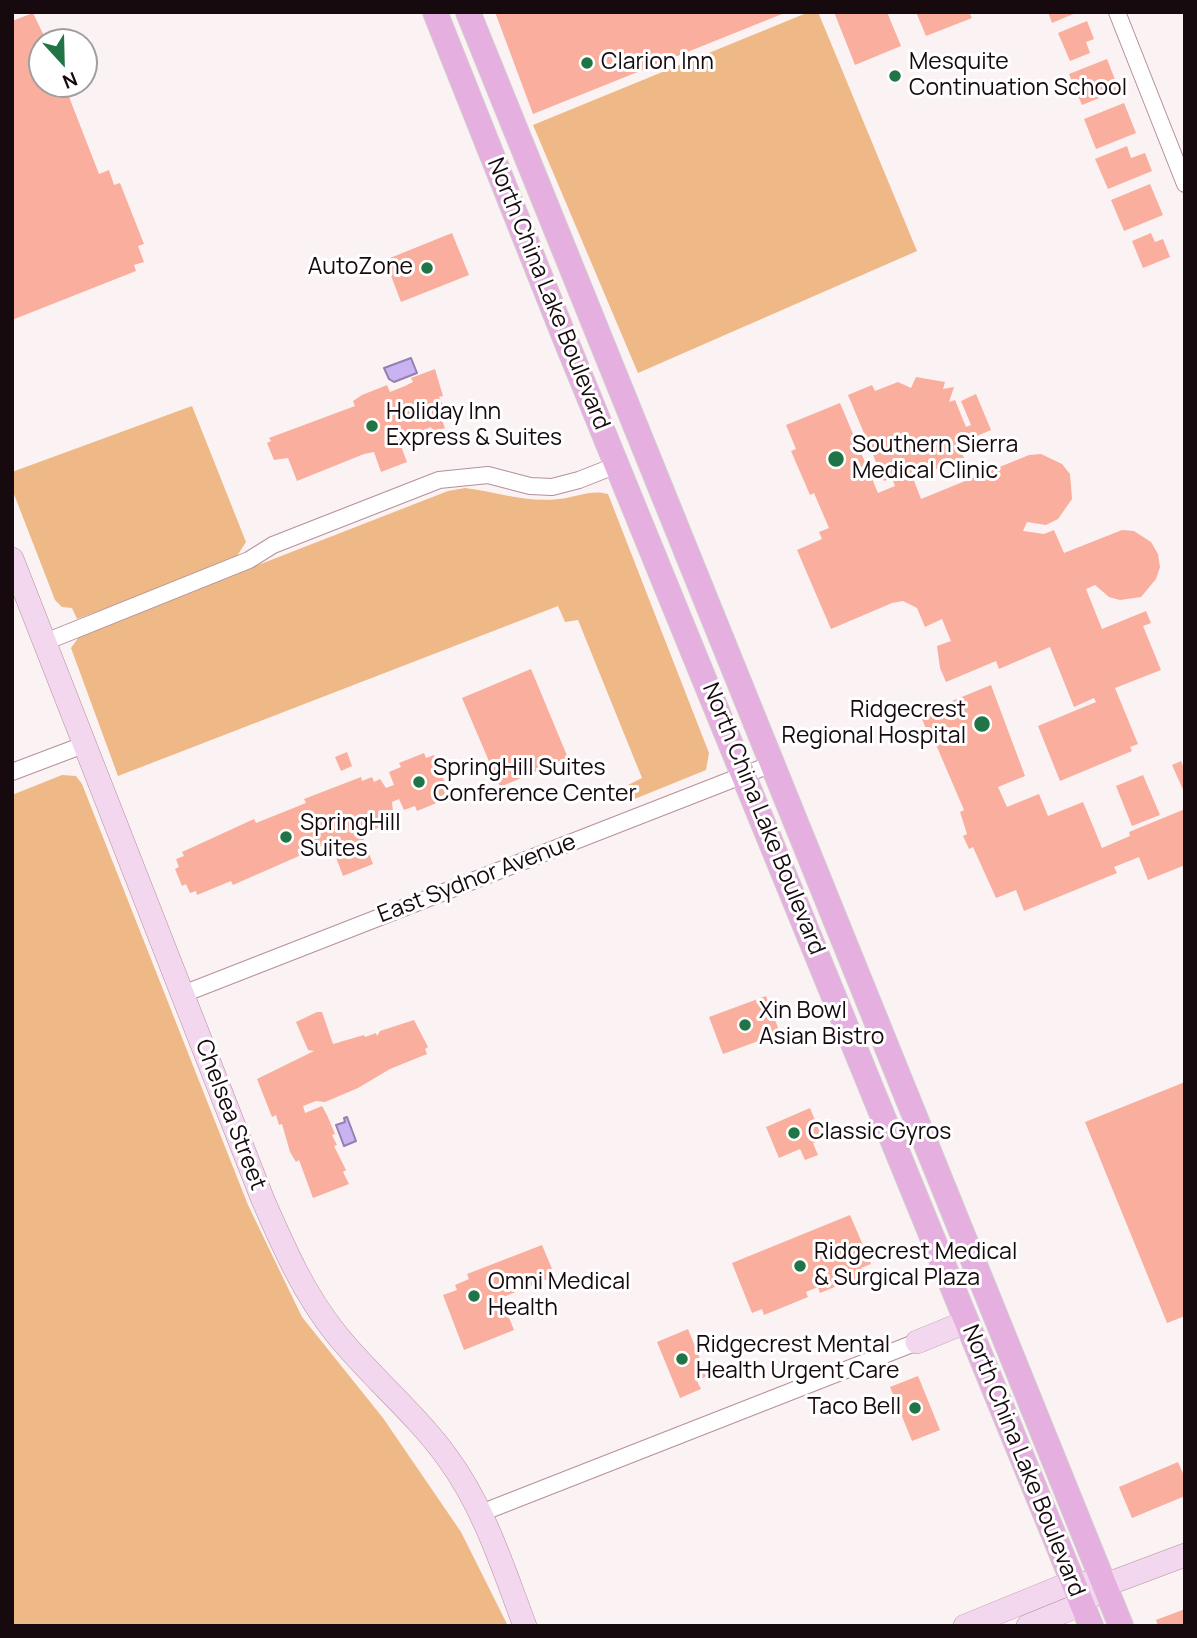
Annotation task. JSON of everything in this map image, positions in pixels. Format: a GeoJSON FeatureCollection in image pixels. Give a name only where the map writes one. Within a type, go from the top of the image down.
{"type":"FeatureCollection","features":[{"type":"Feature","properties":{"kind":"main road","name":"North China Lake Boulevard"},"geometry":{"type":"LineString","coordinates":[[435,12],[566,341],[746,775],[1082,1604]]}},
{"type":"Feature","properties":{"kind":"main road","name":"North China Lake Boulevard"},"geometry":{"type":"LineString","coordinates":[[468,12],[1121,1626]]}},
{"type":"Feature","properties":{"kind":"main road"},"geometry":{"type":"LineString","coordinates":[[566,341],[585,354],[626,442],[631,447],[645,449]]}},
{"type":"Feature","properties":{"kind":"street"},"geometry":{"type":"LineString","coordinates":[[1117,12],[1185,184]]}},
{"type":"Feature","properties":{"kind":"street"},"geometry":{"type":"LineString","coordinates":[[45,642],[249,560],[273,545],[439,480],[488,475],[530,486],[552,487],[617,465]]}},
{"type":"Feature","properties":{"kind":"street","name":"Chelsea Street"},"geometry":{"type":"LineString","coordinates":[[12,559],[263,1200],[309,1297],[337,1335],[448,1458],[481,1513],[525,1626]]}},
{"type":"Feature","properties":{"kind":"street"},"geometry":{"type":"LineString","coordinates":[[12,772],[86,744]]}},
{"type":"Feature","properties":{"kind":"street","name":"East Sydnor Avenue"},"geometry":{"type":"LineString","coordinates":[[183,994],[772,764]]}},
{"type":"Feature","properties":{"kind":"street"},"geometry":{"type":"LineString","coordinates":[[481,1513],[966,1322]]}},
{"type":"Feature","properties":{"kind":"street"},"geometry":{"type":"LineString","coordinates":[[1028,1626],[1082,1604],[1105,1585],[1185,1555]]}},
{"type":"Feature","properties":{"kind":"street"},"geometry":{"type":"LineString","coordinates":[[965,1626],[1082,1604]]}},
{"type":"Feature","properties":{"kind":"shaded area"},"geometry":{"type":"Polygon","coordinates":[[[809,12],[818,12],[917,251],[638,373],[533,125],[809,12]]]}},
{"type":"Feature","properties":{"kind":"shaded area"},"geometry":{"type":"Polygon","coordinates":[[[411,358],[417,373],[394,382],[389,379],[384,368],[411,358]]]}},
{"type":"Feature","properties":{"kind":"shaded area"},"geometry":{"type":"Polygon","coordinates":[[[192,406],[246,542],[233,562],[77,619],[72,608],[62,607],[55,600],[12,489],[12,472],[192,406]]]}},
{"type":"Feature","properties":{"kind":"shaded area"},"geometry":{"type":"Polygon","coordinates":[[[465,488],[535,500],[559,499],[596,492],[608,494],[709,753],[706,770],[632,800],[628,785],[642,778],[578,620],[565,622],[558,606],[118,776],[71,648],[81,634],[448,491],[465,488]]]}},
{"type":"Feature","properties":{"kind":"shaded area"},"geometry":{"type":"Polygon","coordinates":[[[62,775],[76,776],[82,784],[248,1205],[302,1317],[383,1418],[461,1532],[508,1626],[12,1626],[12,795],[62,775]]]}},
{"type":"Feature","properties":{"kind":"shaded area"},"geometry":{"type":"Polygon","coordinates":[[[347,1117],[356,1141],[344,1146],[336,1125],[345,1122],[344,1118],[347,1117]]]}},
{"type":"Feature","properties":{"kind":"building","name":"Clarion Inn"},"geometry":{"type":"Polygon","coordinates":[[[495,12],[787,12],[533,114],[495,12]]]}},
{"type":"Feature","properties":{"kind":"building"},"geometry":{"type":"Polygon","coordinates":[[[834,12],[887,12],[901,46],[855,65],[834,12]]]}},
{"type":"Feature","properties":{"kind":"building"},"geometry":{"type":"Polygon","coordinates":[[[916,12],[969,12],[972,18],[926,36],[916,12]]]}},
{"type":"Feature","properties":{"kind":"building"},"geometry":{"type":"Polygon","coordinates":[[[1048,12],[1078,12],[1052,23],[1048,12]]]}},
{"type":"Feature","properties":{"kind":"building"},"geometry":{"type":"Polygon","coordinates":[[[33,13],[40,28],[28,28],[28,98],[69,98],[99,174],[109,170],[114,185],[120,183],[144,244],[138,246],[144,262],[134,265],[136,271],[12,320],[12,21],[33,13]]]}},
{"type":"Feature","properties":{"kind":"building"},"geometry":{"type":"Polygon","coordinates":[[[1087,21],[1094,39],[1086,42],[1090,53],[1070,61],[1058,33],[1087,21]]]}},
{"type":"Feature","properties":{"kind":"building"},"geometry":{"type":"Polygon","coordinates":[[[1107,59],[1119,90],[1082,105],[1069,74],[1107,59]]]}},
{"type":"Feature","properties":{"kind":"building"},"geometry":{"type":"Polygon","coordinates":[[[1124,103],[1136,133],[1096,149],[1084,119],[1124,103]]]}},
{"type":"Feature","properties":{"kind":"building"},"geometry":{"type":"Polygon","coordinates":[[[1127,146],[1131,158],[1145,153],[1152,171],[1108,189],[1095,159],[1127,146]]]}},
{"type":"Feature","properties":{"kind":"building"},"geometry":{"type":"Polygon","coordinates":[[[1150,184],[1163,215],[1124,231],[1111,200],[1150,184]]]}},
{"type":"Feature","properties":{"kind":"building","name":"AutoZone"},"geometry":{"type":"Polygon","coordinates":[[[452,233],[469,275],[401,302],[385,260],[452,233]]]}},
{"type":"Feature","properties":{"kind":"building"},"geometry":{"type":"Polygon","coordinates":[[[1151,233],[1155,242],[1163,239],[1170,257],[1143,268],[1132,241],[1151,233]]]}},
{"type":"Feature","properties":{"kind":"building","name":"Holiday Inn Express & Suites"},"geometry":{"type":"Polygon","coordinates":[[[435,369],[443,396],[439,397],[449,418],[442,420],[445,428],[433,432],[431,427],[399,441],[407,462],[381,472],[374,452],[297,481],[288,458],[274,460],[267,443],[271,441],[269,438],[355,406],[353,401],[362,395],[387,385],[390,392],[405,386],[413,382],[411,378],[435,369]]]}},
{"type":"Feature","properties":{"kind":"building"},"geometry":{"type":"Polygon","coordinates":[[[916,377],[945,382],[943,389],[954,387],[949,402],[955,400],[966,427],[971,425],[961,401],[976,394],[991,430],[958,444],[964,458],[913,478],[921,499],[1029,455],[1041,454],[1062,464],[1070,474],[1072,499],[1058,519],[1046,525],[1027,522],[1023,531],[1044,534],[1054,530],[1064,553],[1122,530],[1134,531],[1151,542],[1158,554],[1160,567],[1156,579],[1141,597],[1120,600],[1109,597],[1095,585],[1086,589],[1102,629],[1146,611],[1151,623],[1143,626],[1161,670],[1115,688],[1138,744],[1130,747],[1132,751],[1060,781],[1038,726],[1096,702],[1094,698],[1074,707],[1050,647],[999,669],[996,661],[946,682],[940,668],[937,646],[951,641],[942,619],[925,627],[917,608],[903,601],[892,603],[831,629],[797,550],[822,539],[819,532],[829,528],[814,493],[810,495],[791,451],[796,449],[786,425],[840,403],[878,493],[895,486],[892,478],[884,481],[848,395],[872,385],[875,391],[898,382],[911,388],[916,377]]]}},
{"type":"Feature","properties":{"kind":"building"},"geometry":{"type":"Polygon","coordinates":[[[531,669],[568,758],[500,787],[462,698],[531,669]]]}},
{"type":"Feature","properties":{"kind":"building"},"geometry":{"type":"Polygon","coordinates":[[[991,685],[1025,776],[998,787],[1007,807],[1039,794],[1048,816],[1083,802],[1102,848],[1130,836],[1129,832],[1185,809],[1185,865],[1148,880],[1139,857],[1114,867],[1117,873],[1024,911],[1016,890],[996,898],[973,847],[969,849],[963,836],[967,834],[960,812],[964,810],[920,714],[991,685]]]}},
{"type":"Feature","properties":{"kind":"building"},"geometry":{"type":"Polygon","coordinates":[[[347,752],[352,766],[341,771],[335,757],[347,752]]]}},
{"type":"Feature","properties":{"kind":"building","name":"SpringHill Suites"},"geometry":{"type":"Polygon","coordinates":[[[424,753],[426,758],[434,755],[449,793],[438,797],[439,802],[417,811],[415,806],[404,810],[399,799],[392,802],[393,812],[387,815],[388,819],[379,823],[380,827],[362,835],[373,864],[343,876],[332,847],[326,849],[324,845],[233,885],[231,881],[197,895],[196,891],[190,893],[186,884],[182,886],[175,869],[179,867],[176,859],[184,856],[182,852],[254,819],[256,823],[306,803],[304,799],[361,777],[362,781],[372,777],[374,782],[380,779],[386,788],[394,785],[389,772],[401,767],[399,763],[424,753]]]}},
{"type":"Feature","properties":{"kind":"building"},"geometry":{"type":"Polygon","coordinates":[[[1181,761],[1185,771],[1185,794],[1172,765],[1181,761]]]}},
{"type":"Feature","properties":{"kind":"building"},"geometry":{"type":"Polygon","coordinates":[[[1143,775],[1160,815],[1132,826],[1116,786],[1143,775]]]}},
{"type":"Feature","properties":{"kind":"building","name":"Xin Bowl Asian Bistro"},"geometry":{"type":"Polygon","coordinates":[[[766,996],[780,1033],[723,1054],[709,1017],[766,996]]]}},
{"type":"Feature","properties":{"kind":"building"},"geometry":{"type":"Polygon","coordinates":[[[322,1012],[333,1044],[364,1035],[365,1037],[376,1033],[377,1036],[380,1031],[414,1020],[428,1047],[425,1049],[427,1054],[390,1069],[358,1088],[325,1102],[316,1101],[303,1106],[305,1113],[322,1106],[335,1134],[332,1135],[337,1145],[334,1146],[346,1170],[343,1172],[349,1184],[313,1198],[299,1160],[296,1162],[290,1152],[282,1124],[279,1125],[276,1115],[272,1117],[257,1079],[314,1051],[308,1050],[296,1022],[322,1012]]]}},
{"type":"Feature","properties":{"kind":"building"},"geometry":{"type":"Polygon","coordinates":[[[1185,1082],[1185,1316],[1167,1323],[1085,1122],[1185,1082]]]}},
{"type":"Feature","properties":{"kind":"building","name":"Classic Gyros"},"geometry":{"type":"Polygon","coordinates":[[[810,1108],[823,1140],[813,1143],[818,1155],[805,1160],[800,1149],[779,1158],[766,1127],[810,1108]]]}},
{"type":"Feature","properties":{"kind":"building","name":"Ridgecrest Medical & Surgical Plaza"},"geometry":{"type":"Polygon","coordinates":[[[850,1215],[871,1264],[861,1268],[864,1275],[820,1293],[818,1287],[806,1292],[808,1297],[764,1315],[762,1309],[752,1313],[732,1263],[850,1215]]]}},
{"type":"Feature","properties":{"kind":"building","name":"Omni Medical Health"},"geometry":{"type":"Polygon","coordinates":[[[542,1245],[555,1276],[501,1298],[514,1330],[464,1350],[443,1295],[457,1290],[455,1285],[469,1279],[467,1274],[542,1245]]]}},
{"type":"Feature","properties":{"kind":"building","name":"Ridgecrest Mental Health Urgent Care"},"geometry":{"type":"Polygon","coordinates":[[[688,1329],[707,1376],[697,1381],[701,1389],[680,1398],[657,1342],[688,1329]]]}},
{"type":"Feature","properties":{"kind":"building","name":"Taco Bell"},"geometry":{"type":"Polygon","coordinates":[[[918,1376],[940,1430],[912,1441],[890,1387],[918,1376]]]}},
{"type":"Feature","properties":{"kind":"building"},"geometry":{"type":"Polygon","coordinates":[[[1178,1462],[1185,1478],[1185,1496],[1132,1518],[1119,1487],[1178,1462]]]}},
{"type":"Feature","properties":{"kind":"building"},"geometry":{"type":"Polygon","coordinates":[[[1185,1609],[1185,1626],[1158,1626],[1156,1620],[1185,1609]]]}},
{"type":"Feature","properties":{"kind":"place","name":"Clarion Inn"},"geometry":{"type":"Point","coordinates":[587,63]}},
{"type":"Feature","properties":{"kind":"place","name":"Mesquite Continuation School"},"geometry":{"type":"Point","coordinates":[895,76]}},
{"type":"Feature","properties":{"kind":"place","name":"AutoZone"},"geometry":{"type":"Point","coordinates":[427,268]}},
{"type":"Feature","properties":{"kind":"place","name":"Holiday Inn Express & Suites"},"geometry":{"type":"Point","coordinates":[372,426]}},
{"type":"Feature","properties":{"kind":"place","name":"Southern Sierra Medical Clinic"},"geometry":{"type":"Point","coordinates":[836,459]}},
{"type":"Feature","properties":{"kind":"place","name":"Ridgecrest Regional Hospital"},"geometry":{"type":"Point","coordinates":[982,724]}},
{"type":"Feature","properties":{"kind":"place","name":"SpringHill Suites Conference Center"},"geometry":{"type":"Point","coordinates":[419,782]}},
{"type":"Feature","properties":{"kind":"place","name":"SpringHill Suites"},"geometry":{"type":"Point","coordinates":[286,837]}},
{"type":"Feature","properties":{"kind":"place","name":"Xin Bowl Asian Bistro"},"geometry":{"type":"Point","coordinates":[745,1025]}},
{"type":"Feature","properties":{"kind":"place","name":"Classic Gyros"},"geometry":{"type":"Point","coordinates":[794,1133]}},
{"type":"Feature","properties":{"kind":"place","name":"Ridgecrest Medical & Surgical Plaza"},"geometry":{"type":"Point","coordinates":[800,1266]}},
{"type":"Feature","properties":{"kind":"place","name":"Omni Medical Health"},"geometry":{"type":"Point","coordinates":[474,1296]}},
{"type":"Feature","properties":{"kind":"place","name":"Ridgecrest Mental Health Urgent Care"},"geometry":{"type":"Point","coordinates":[682,1359]}},
{"type":"Feature","properties":{"kind":"place","name":"Taco Bell"},"geometry":{"type":"Point","coordinates":[915,1408]}}]}
